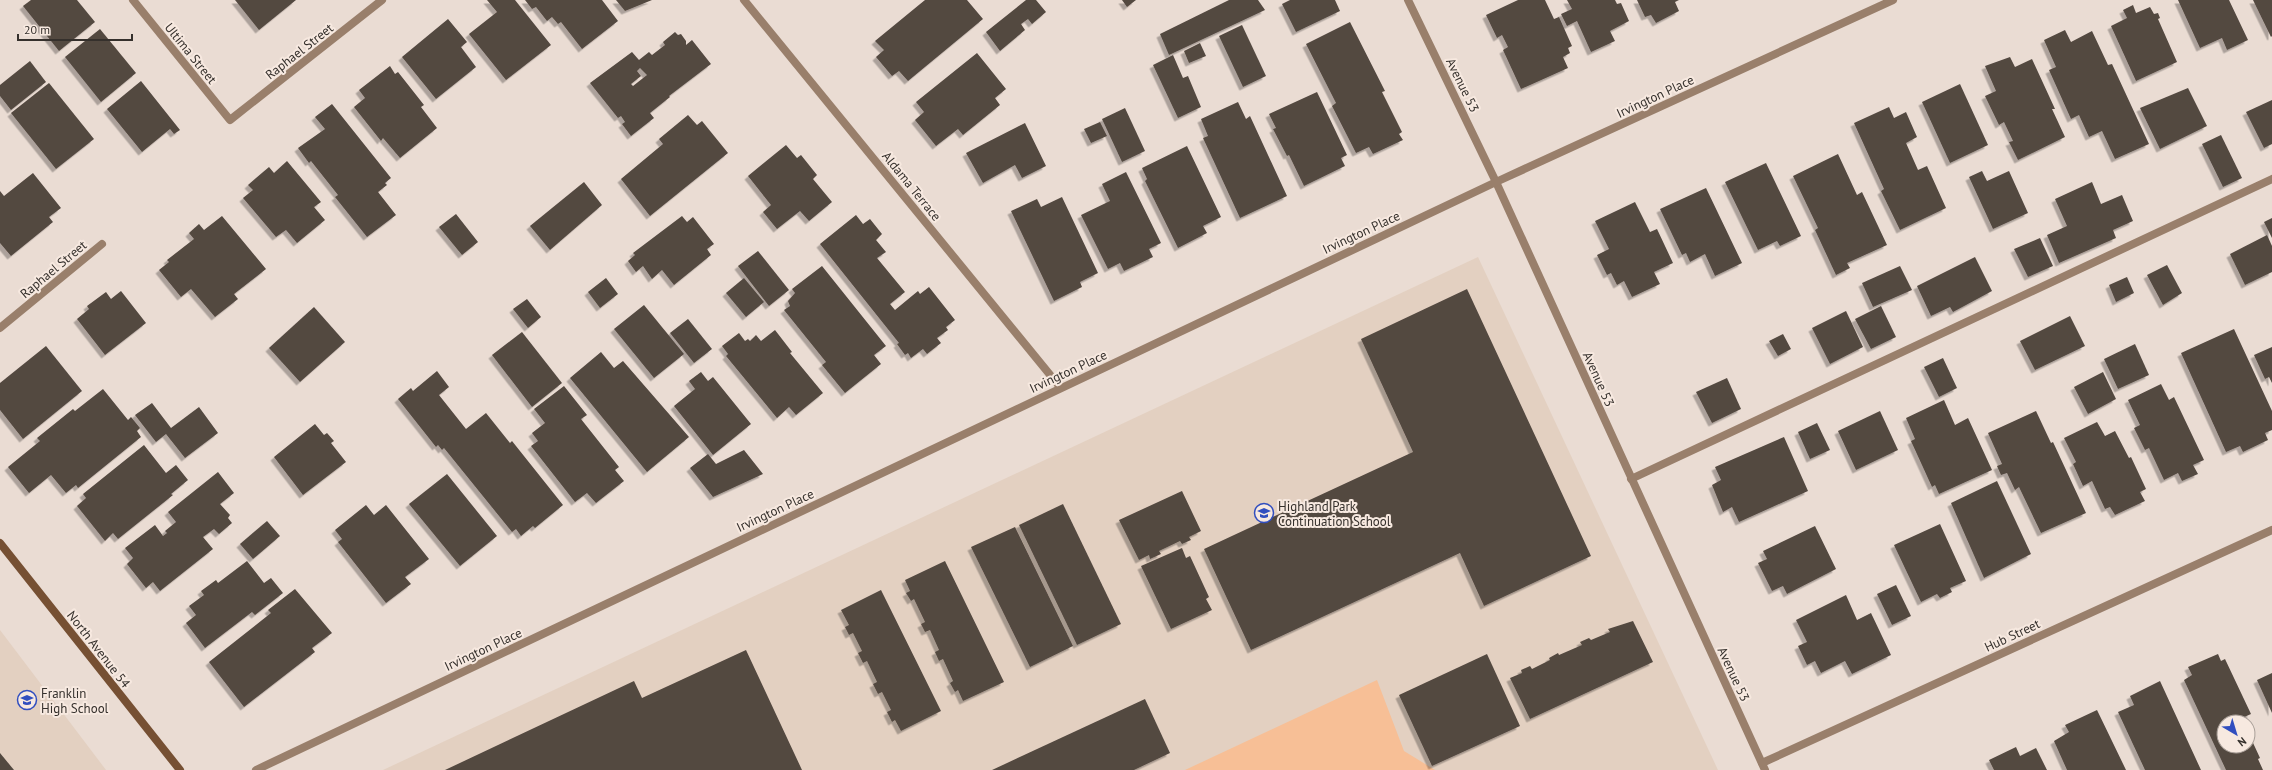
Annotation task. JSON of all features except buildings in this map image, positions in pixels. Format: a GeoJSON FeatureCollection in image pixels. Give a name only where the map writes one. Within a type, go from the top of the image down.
{"type":"FeatureCollection","features":[{"type":"Feature","properties":{"kind":"street","name":"Ultima Street"},"geometry":{"type":"LineString","coordinates":[[133,0],[230,120]]}},
{"type":"Feature","properties":{"kind":"street","name":"Raphael Street"},"geometry":{"type":"LineString","coordinates":[[230,120],[382,0]]}},
{"type":"Feature","properties":{"kind":"street","name":"Aldama Terrace"},"geometry":{"type":"LineString","coordinates":[[744,0],[1060,387]]}},
{"type":"Feature","properties":{"kind":"street","name":"Avenue 53"},"geometry":{"type":"LineString","coordinates":[[1408,0],[1496,182],[1763,767]]}},
{"type":"Feature","properties":{"kind":"street","name":"Irvington Place"},"geometry":{"type":"LineString","coordinates":[[256,770],[1060,387],[1496,182],[1893,0]]}},
{"type":"Feature","properties":{"kind":"street"},"geometry":{"type":"LineString","coordinates":[[1631,479],[2272,179]]}},
{"type":"Feature","properties":{"kind":"street","name":"Raphael Street"},"geometry":{"type":"LineString","coordinates":[[0,328],[102,244]]}},
{"type":"Feature","properties":{"kind":"street","name":"Hub Street"},"geometry":{"type":"LineString","coordinates":[[1763,767],[2272,530]]}},
{"type":"Feature","properties":{"kind":"street","name":"North Avenue 54"},"geometry":{"type":"LineString","coordinates":[[0,543],[180,770]]}},
{"type":"Feature","properties":{"kind":"shaded area","name":"Highland Park Continuation School"},"geometry":{"type":"Polygon","coordinates":[[[1478,257],[1718,770],[383,770],[1478,257]]]}},
{"type":"Feature","properties":{"kind":"shaded area","name":"Franklin High School"},"geometry":{"type":"Polygon","coordinates":[[[0,630],[106,770],[0,770],[0,630]]]}},
{"type":"Feature","properties":{"kind":"shaded area"},"geometry":{"type":"Polygon","coordinates":[[[1377,680],[1404,751],[1435,770],[1185,770],[1377,680]]]}},
{"type":"Feature","properties":{"kind":"place","name":"Highland Park Continuation School"},"geometry":{"type":"Point","coordinates":[1264,513]}},
{"type":"Feature","properties":{"kind":"place","name":"Franklin High School"},"geometry":{"type":"Point","coordinates":[27,700]}}]}
